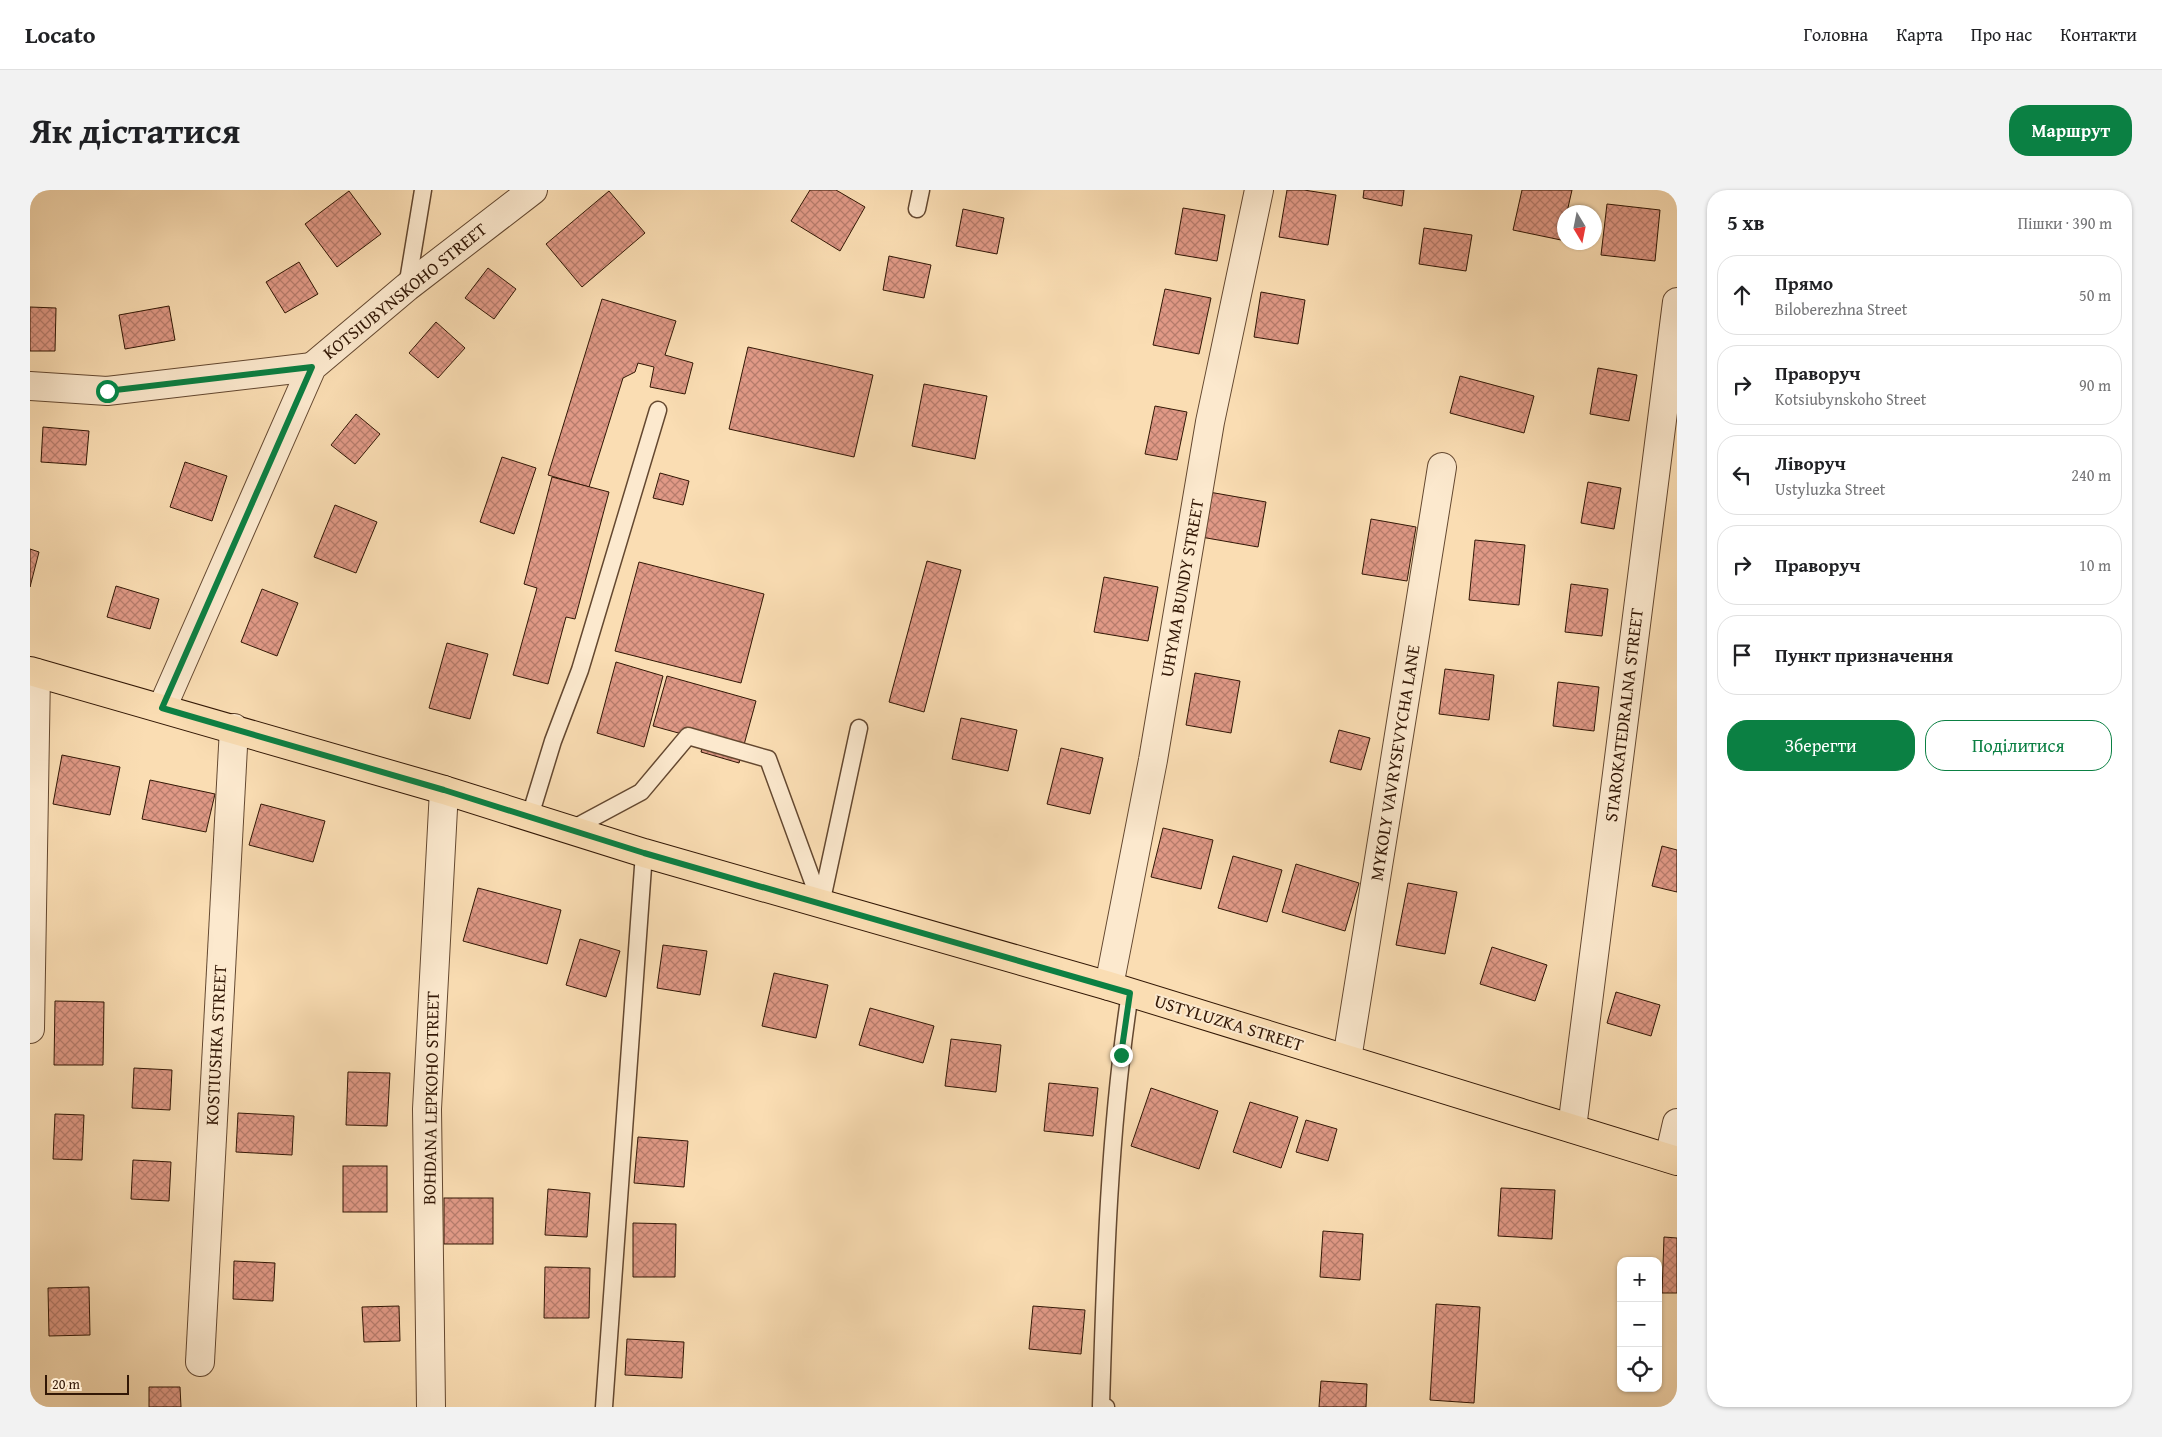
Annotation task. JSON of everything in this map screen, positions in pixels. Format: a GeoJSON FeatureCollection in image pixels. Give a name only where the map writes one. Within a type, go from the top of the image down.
{"type":"FeatureCollection","features":[{"type":"Feature","properties":{"kind":"main road","name":"USTYLUZKA STREET"},"geometry":{"type":"LineString","coordinates":[[33,672],[234,728],[530,816],[644,853],[1120,990],[1673,1159]]}},
{"type":"Feature","properties":{"kind":"street","name":"KOTSIUBYNSKOHO STREET"},"geometry":{"type":"LineString","coordinates":[[162,708],[312,367],[407,287],[533,190]]}},
{"type":"Feature","properties":{"kind":"street","name":"UHYMA BUNDY STREET"},"geometry":{"type":"LineString","coordinates":[[1120,990],[1154,760],[1210,422],[1259,190]]}},
{"type":"Feature","properties":{"kind":"street","name":"STAROKATEDRALNA STREET"},"geometry":{"type":"LineString","coordinates":[[1572,1128],[1677,302]]}},
{"type":"Feature","properties":{"kind":"street"},"geometry":{"type":"LineString","coordinates":[[30,386],[107,391],[312,367]]}},
{"type":"Feature","properties":{"kind":"street","name":"MYKOLY VAVRYSEVYCHA LANE"},"geometry":{"type":"LineString","coordinates":[[1347,1059],[1442,467]]}},
{"type":"Feature","properties":{"kind":"street"},"geometry":{"type":"LineString","coordinates":[[30,1029],[33,672]]}},
{"type":"Feature","properties":{"kind":"street","name":"KOSTIUSHKA STREET"},"geometry":{"type":"LineString","coordinates":[[200,1362],[234,728]]}},
{"type":"Feature","properties":{"kind":"street","name":"BOHDANA LEPKOHO STREET"},"geometry":{"type":"LineString","coordinates":[[431,1407],[427,1109],[444,790]]}},
{"type":"Feature","properties":{"kind":"street"},"geometry":{"type":"LineString","coordinates":[[1673,1159],[1677,1123]]}},
{"type":"Feature","properties":{"kind":"lane"},"geometry":{"type":"LineString","coordinates":[[407,287],[423,190]]}},
{"type":"Feature","properties":{"kind":"lane"},"geometry":{"type":"LineString","coordinates":[[917,208],[921,190]]}},
{"type":"Feature","properties":{"kind":"lane"},"geometry":{"type":"LineString","coordinates":[[530,816],[553,741],[580,670],[658,410]]}},
{"type":"Feature","properties":{"kind":"lane"},"geometry":{"type":"LineString","coordinates":[[821,904],[860,728]]}},
{"type":"Feature","properties":{"kind":"lane"},"geometry":{"type":"LineString","coordinates":[[572,829],[642,792],[688,736],[768,759],[821,904]]}},
{"type":"Feature","properties":{"kind":"lane"},"geometry":{"type":"LineString","coordinates":[[604,1407],[644,853]]}},
{"type":"Feature","properties":{"kind":"lane"},"geometry":{"type":"LineString","coordinates":[[1106,1407],[1101,1406],[1106,1224],[1121,1055],[1120,990]]}},
{"type":"Feature","properties":{"kind":"building"},"geometry":{"type":"Polygon","coordinates":[[[810,190],[836,190],[865,207],[840,251],[791,221],[810,190]]]}},
{"type":"Feature","properties":{"kind":"building"},"geometry":{"type":"Polygon","coordinates":[[[1287,190],[1304,190],[1336,195],[1328,245],[1279,237],[1287,190]]]}},
{"type":"Feature","properties":{"kind":"building"},"geometry":{"type":"Polygon","coordinates":[[[1364,190],[1404,190],[1402,206],[1363,198],[1364,190]]]}},
{"type":"Feature","properties":{"kind":"building"},"geometry":{"type":"Polygon","coordinates":[[[1522,190],[1572,190],[1569,205],[1557,205],[1557,239],[1513,230],[1522,190]]]}},
{"type":"Feature","properties":{"kind":"building"},"geometry":{"type":"Polygon","coordinates":[[[349,191],[381,234],[337,267],[305,224],[349,191]]]}},
{"type":"Feature","properties":{"kind":"building"},"geometry":{"type":"Polygon","coordinates":[[[609,191],[645,233],[582,287],[546,244],[609,191]]]}},
{"type":"Feature","properties":{"kind":"building"},"geometry":{"type":"Polygon","coordinates":[[[1607,204],[1660,210],[1655,261],[1601,255],[1607,204]]]}},
{"type":"Feature","properties":{"kind":"building"},"geometry":{"type":"Polygon","coordinates":[[[1183,208],[1225,215],[1217,261],[1175,254],[1183,208]]]}},
{"type":"Feature","properties":{"kind":"building"},"geometry":{"type":"Polygon","coordinates":[[[963,209],[1004,218],[997,254],[956,246],[963,209]]]}},
{"type":"Feature","properties":{"kind":"building"},"geometry":{"type":"Polygon","coordinates":[[[1424,228],[1472,235],[1466,271],[1419,264],[1424,228]]]}},
{"type":"Feature","properties":{"kind":"building"},"geometry":{"type":"Polygon","coordinates":[[[889,256],[931,265],[924,298],[883,290],[889,256]]]}},
{"type":"Feature","properties":{"kind":"building"},"geometry":{"type":"Polygon","coordinates":[[[299,262],[318,294],[285,313],[266,282],[299,262]]]}},
{"type":"Feature","properties":{"kind":"building"},"geometry":{"type":"Polygon","coordinates":[[[488,268],[516,289],[494,319],[465,298],[488,268]]]}},
{"type":"Feature","properties":{"kind":"building"},"geometry":{"type":"Polygon","coordinates":[[[1165,289],[1211,298],[1199,354],[1153,345],[1165,289]]]}},
{"type":"Feature","properties":{"kind":"building"},"geometry":{"type":"Polygon","coordinates":[[[1261,292],[1305,300],[1298,344],[1254,337],[1261,292]]]}},
{"type":"Feature","properties":{"kind":"building"},"geometry":{"type":"Polygon","coordinates":[[[602,299],[676,321],[665,355],[693,363],[685,394],[650,387],[654,367],[638,363],[635,372],[623,378],[589,487],[548,475],[602,299]]]}},
{"type":"Feature","properties":{"kind":"building"},"geometry":{"type":"Polygon","coordinates":[[[169,306],[175,340],[125,349],[119,315],[169,306]]]}},
{"type":"Feature","properties":{"kind":"building"},"geometry":{"type":"Polygon","coordinates":[[[30,307],[56,308],[55,351],[30,351],[30,307]]]}},
{"type":"Feature","properties":{"kind":"building"},"geometry":{"type":"Polygon","coordinates":[[[436,322],[465,348],[438,378],[409,353],[436,322]]]}},
{"type":"Feature","properties":{"kind":"building"},"geometry":{"type":"Polygon","coordinates":[[[748,347],[873,375],[854,457],[729,429],[748,347]]]}},
{"type":"Feature","properties":{"kind":"building"},"geometry":{"type":"Polygon","coordinates":[[[1598,368],[1637,375],[1629,421],[1590,414],[1598,368]]]}},
{"type":"Feature","properties":{"kind":"building"},"geometry":{"type":"Polygon","coordinates":[[[1460,376],[1534,396],[1524,433],[1450,413],[1460,376]]]}},
{"type":"Feature","properties":{"kind":"building"},"geometry":{"type":"Polygon","coordinates":[[[924,384],[987,396],[975,459],[912,446],[924,384]]]}},
{"type":"Feature","properties":{"kind":"building"},"geometry":{"type":"Polygon","coordinates":[[[1155,406],[1187,412],[1177,460],[1145,454],[1155,406]]]}},
{"type":"Feature","properties":{"kind":"building"},"geometry":{"type":"Polygon","coordinates":[[[356,414],[380,434],[355,464],[331,445],[356,414]]]}},
{"type":"Feature","properties":{"kind":"building"},"geometry":{"type":"Polygon","coordinates":[[[43,427],[89,431],[86,465],[41,462],[43,427]]]}},
{"type":"Feature","properties":{"kind":"building"},"geometry":{"type":"Polygon","coordinates":[[[502,457],[536,468],[514,534],[480,522],[502,457]]]}},
{"type":"Feature","properties":{"kind":"building"},"geometry":{"type":"Polygon","coordinates":[[[185,462],[227,476],[212,521],[170,507],[185,462]]]}},
{"type":"Feature","properties":{"kind":"building"},"geometry":{"type":"Polygon","coordinates":[[[660,473],[689,481],[683,505],[653,498],[660,473]]]}},
{"type":"Feature","properties":{"kind":"building"},"geometry":{"type":"Polygon","coordinates":[[[552,477],[609,492],[575,619],[566,617],[548,684],[513,675],[537,588],[524,584],[552,477]]]}},
{"type":"Feature","properties":{"kind":"building"},"geometry":{"type":"Polygon","coordinates":[[[1588,482],[1621,488],[1614,529],[1581,523],[1588,482]]]}},
{"type":"Feature","properties":{"kind":"building"},"geometry":{"type":"Polygon","coordinates":[[[1209,492],[1266,502],[1258,547],[1201,537],[1209,492]]]}},
{"type":"Feature","properties":{"kind":"building"},"geometry":{"type":"Polygon","coordinates":[[[335,505],[377,522],[356,573],[314,557],[335,505]]]}},
{"type":"Feature","properties":{"kind":"building"},"geometry":{"type":"Polygon","coordinates":[[[1371,519],[1416,527],[1407,581],[1362,574],[1371,519]]]}},
{"type":"Feature","properties":{"kind":"building"},"geometry":{"type":"Polygon","coordinates":[[[1475,540],[1525,545],[1519,605],[1469,600],[1475,540]]]}},
{"type":"Feature","properties":{"kind":"building"},"geometry":{"type":"Polygon","coordinates":[[[30,549],[39,552],[30,587],[30,549]]]}},
{"type":"Feature","properties":{"kind":"building"},"geometry":{"type":"Polygon","coordinates":[[[927,561],[961,570],[924,712],[889,702],[927,561]]]}},
{"type":"Feature","properties":{"kind":"building"},"geometry":{"type":"Polygon","coordinates":[[[639,562],[764,594],[741,683],[615,651],[639,562]]]}},
{"type":"Feature","properties":{"kind":"building"},"geometry":{"type":"Polygon","coordinates":[[[1104,577],[1158,587],[1148,641],[1094,632],[1104,577]]]}},
{"type":"Feature","properties":{"kind":"building"},"geometry":{"type":"Polygon","coordinates":[[[1571,584],[1608,589],[1602,636],[1565,632],[1571,584]]]}},
{"type":"Feature","properties":{"kind":"building"},"geometry":{"type":"Polygon","coordinates":[[[116,586],[159,599],[150,629],[107,617],[116,586]]]}},
{"type":"Feature","properties":{"kind":"building"},"geometry":{"type":"Polygon","coordinates":[[[262,589],[298,603],[277,656],[241,642],[262,589]]]}},
{"type":"Feature","properties":{"kind":"building"},"geometry":{"type":"Polygon","coordinates":[[[447,643],[488,654],[470,719],[429,708],[447,643]]]}},
{"type":"Feature","properties":{"kind":"building"},"geometry":{"type":"Polygon","coordinates":[[[616,662],[663,676],[644,747],[597,733],[616,662]]]}},
{"type":"Feature","properties":{"kind":"building"},"geometry":{"type":"Polygon","coordinates":[[[1445,669],[1494,675],[1489,720],[1439,714],[1445,669]]]}},
{"type":"Feature","properties":{"kind":"building"},"geometry":{"type":"Polygon","coordinates":[[[1195,673],[1240,681],[1231,733],[1186,725],[1195,673]]]}},
{"type":"Feature","properties":{"kind":"building"},"geometry":{"type":"Polygon","coordinates":[[[667,676],[756,701],[739,763],[701,752],[704,740],[653,726],[667,676]]]}},
{"type":"Feature","properties":{"kind":"building"},"geometry":{"type":"Polygon","coordinates":[[[1558,682],[1599,687],[1594,731],[1553,726],[1558,682]]]}},
{"type":"Feature","properties":{"kind":"building"},"geometry":{"type":"Polygon","coordinates":[[[961,718],[1017,730],[1008,771],[952,759],[961,718]]]}},
{"type":"Feature","properties":{"kind":"building"},"geometry":{"type":"Polygon","coordinates":[[[1339,730],[1370,738],[1361,770],[1330,762],[1339,730]]]}},
{"type":"Feature","properties":{"kind":"building"},"geometry":{"type":"Polygon","coordinates":[[[1061,748],[1103,758],[1090,814],[1047,804],[1061,748]]]}},
{"type":"Feature","properties":{"kind":"building"},"geometry":{"type":"Polygon","coordinates":[[[62,755],[120,767],[110,815],[53,804],[62,755]]]}},
{"type":"Feature","properties":{"kind":"building"},"geometry":{"type":"Polygon","coordinates":[[[150,780],[215,794],[206,832],[142,819],[150,780]]]}},
{"type":"Feature","properties":{"kind":"building"},"geometry":{"type":"Polygon","coordinates":[[[261,804],[325,821],[313,862],[249,845],[261,804]]]}},
{"type":"Feature","properties":{"kind":"building"},"geometry":{"type":"Polygon","coordinates":[[[1163,828],[1213,840],[1201,889],[1151,877],[1163,828]]]}},
{"type":"Feature","properties":{"kind":"building"},"geometry":{"type":"Polygon","coordinates":[[[1662,846],[1677,850],[1677,892],[1652,886],[1662,846]]]}},
{"type":"Feature","properties":{"kind":"building"},"geometry":{"type":"Polygon","coordinates":[[[1233,856],[1282,870],[1267,922],[1218,908],[1233,856]]]}},
{"type":"Feature","properties":{"kind":"building"},"geometry":{"type":"Polygon","coordinates":[[[1296,864],[1359,883],[1345,931],[1282,912],[1296,864]]]}},
{"type":"Feature","properties":{"kind":"building"},"geometry":{"type":"Polygon","coordinates":[[[1408,883],[1457,892],[1445,954],[1396,945],[1408,883]]]}},
{"type":"Feature","properties":{"kind":"building"},"geometry":{"type":"Polygon","coordinates":[[[478,888],[561,910],[547,964],[463,941],[478,888]]]}},
{"type":"Feature","properties":{"kind":"building"},"geometry":{"type":"Polygon","coordinates":[[[580,939],[620,951],[606,997],[566,985],[580,939]]]}},
{"type":"Feature","properties":{"kind":"building"},"geometry":{"type":"Polygon","coordinates":[[[663,945],[707,951],[700,995],[657,988],[663,945]]]}},
{"type":"Feature","properties":{"kind":"building"},"geometry":{"type":"Polygon","coordinates":[[[1492,947],[1547,965],[1535,1001],[1480,984],[1492,947]]]}},
{"type":"Feature","properties":{"kind":"building"},"geometry":{"type":"Polygon","coordinates":[[[774,973],[828,985],[816,1038],[762,1026],[774,973]]]}},
{"type":"Feature","properties":{"kind":"building"},"geometry":{"type":"Polygon","coordinates":[[[1616,992],[1660,1005],[1651,1036],[1607,1023],[1616,992]]]}},
{"type":"Feature","properties":{"kind":"building"},"geometry":{"type":"Polygon","coordinates":[[[55,1001],[104,1002],[103,1065],[54,1065],[55,1001]]]}},
{"type":"Feature","properties":{"kind":"building"},"geometry":{"type":"Polygon","coordinates":[[[870,1008],[934,1026],[923,1063],[859,1045],[870,1008]]]}},
{"type":"Feature","properties":{"kind":"building"},"geometry":{"type":"Polygon","coordinates":[[[951,1039],[1001,1045],[996,1092],[945,1086],[951,1039]]]}},
{"type":"Feature","properties":{"kind":"building"},"geometry":{"type":"Polygon","coordinates":[[[134,1068],[172,1070],[170,1110],[132,1108],[134,1068]]]}},
{"type":"Feature","properties":{"kind":"building"},"geometry":{"type":"Polygon","coordinates":[[[348,1072],[390,1073],[387,1126],[346,1125],[348,1072]]]}},
{"type":"Feature","properties":{"kind":"building"},"geometry":{"type":"Polygon","coordinates":[[[1049,1083],[1098,1088],[1093,1136],[1044,1131],[1049,1083]]]}},
{"type":"Feature","properties":{"kind":"building"},"geometry":{"type":"Polygon","coordinates":[[[1151,1088],[1218,1111],[1199,1169],[1131,1146],[1151,1088]]]}},
{"type":"Feature","properties":{"kind":"building"},"geometry":{"type":"Polygon","coordinates":[[[1250,1102],[1298,1117],[1281,1168],[1233,1152],[1250,1102]]]}},
{"type":"Feature","properties":{"kind":"building"},"geometry":{"type":"Polygon","coordinates":[[[238,1113],[294,1116],[292,1155],[236,1152],[238,1113]]]}},
{"type":"Feature","properties":{"kind":"building"},"geometry":{"type":"Polygon","coordinates":[[[55,1114],[84,1115],[82,1160],[53,1159],[55,1114]]]}},
{"type":"Feature","properties":{"kind":"building"},"geometry":{"type":"Polygon","coordinates":[[[1306,1120],[1337,1129],[1328,1161],[1296,1152],[1306,1120]]]}},
{"type":"Feature","properties":{"kind":"building"},"geometry":{"type":"Polygon","coordinates":[[[638,1137],[688,1141],[684,1187],[634,1183],[638,1137]]]}},
{"type":"Feature","properties":{"kind":"building"},"geometry":{"type":"Polygon","coordinates":[[[133,1160],[171,1162],[169,1201],[131,1199],[133,1160]]]}},
{"type":"Feature","properties":{"kind":"building"},"geometry":{"type":"Polygon","coordinates":[[[343,1166],[387,1166],[387,1212],[343,1212],[343,1166]]]}},
{"type":"Feature","properties":{"kind":"building"},"geometry":{"type":"Polygon","coordinates":[[[1501,1188],[1555,1190],[1552,1239],[1498,1236],[1501,1188]]]}},
{"type":"Feature","properties":{"kind":"building"},"geometry":{"type":"Polygon","coordinates":[[[548,1189],[590,1193],[587,1237],[545,1235],[548,1189]]]}},
{"type":"Feature","properties":{"kind":"building"},"geometry":{"type":"Polygon","coordinates":[[[444,1198],[493,1198],[493,1244],[444,1244],[444,1198]]]}},
{"type":"Feature","properties":{"kind":"building"},"geometry":{"type":"Polygon","coordinates":[[[633,1223],[676,1224],[675,1277],[633,1277],[633,1223]]]}},
{"type":"Feature","properties":{"kind":"building"},"geometry":{"type":"Polygon","coordinates":[[[1323,1231],[1363,1234],[1360,1280],[1320,1277],[1323,1231]]]}},
{"type":"Feature","properties":{"kind":"building"},"geometry":{"type":"Polygon","coordinates":[[[1664,1237],[1677,1238],[1677,1293],[1662,1293],[1664,1237]]]}},
{"type":"Feature","properties":{"kind":"building"},"geometry":{"type":"Polygon","coordinates":[[[234,1261],[275,1263],[273,1301],[233,1299],[234,1261]]]}},
{"type":"Feature","properties":{"kind":"building"},"geometry":{"type":"Polygon","coordinates":[[[545,1267],[590,1268],[589,1318],[544,1318],[545,1267]]]}},
{"type":"Feature","properties":{"kind":"building"},"geometry":{"type":"Polygon","coordinates":[[[89,1287],[90,1335],[49,1336],[48,1288],[89,1287]]]}},
{"type":"Feature","properties":{"kind":"building"},"geometry":{"type":"Polygon","coordinates":[[[1436,1304],[1480,1307],[1474,1403],[1430,1400],[1436,1304]]]}},
{"type":"Feature","properties":{"kind":"building"},"geometry":{"type":"Polygon","coordinates":[[[399,1306],[400,1341],[364,1342],[362,1307],[399,1306]]]}},
{"type":"Feature","properties":{"kind":"building"},"geometry":{"type":"Polygon","coordinates":[[[1033,1306],[1085,1310],[1081,1354],[1029,1349],[1033,1306]]]}},
{"type":"Feature","properties":{"kind":"building"},"geometry":{"type":"Polygon","coordinates":[[[627,1339],[684,1342],[682,1378],[625,1375],[627,1339]]]}},
{"type":"Feature","properties":{"kind":"building"},"geometry":{"type":"Polygon","coordinates":[[[1321,1381],[1367,1384],[1366,1407],[1319,1407],[1321,1381]]]}},
{"type":"Feature","properties":{"kind":"building"},"geometry":{"type":"Polygon","coordinates":[[[149,1387],[180,1387],[181,1407],[149,1407],[149,1387]]]}},
{"type":"Feature","properties":{"kind":"route"},"geometry":{"type":"LineString","coordinates":[[107,391],[312,367],[162,708],[444,790],[644,853],[1130,993],[1121,1055]]}}]}
